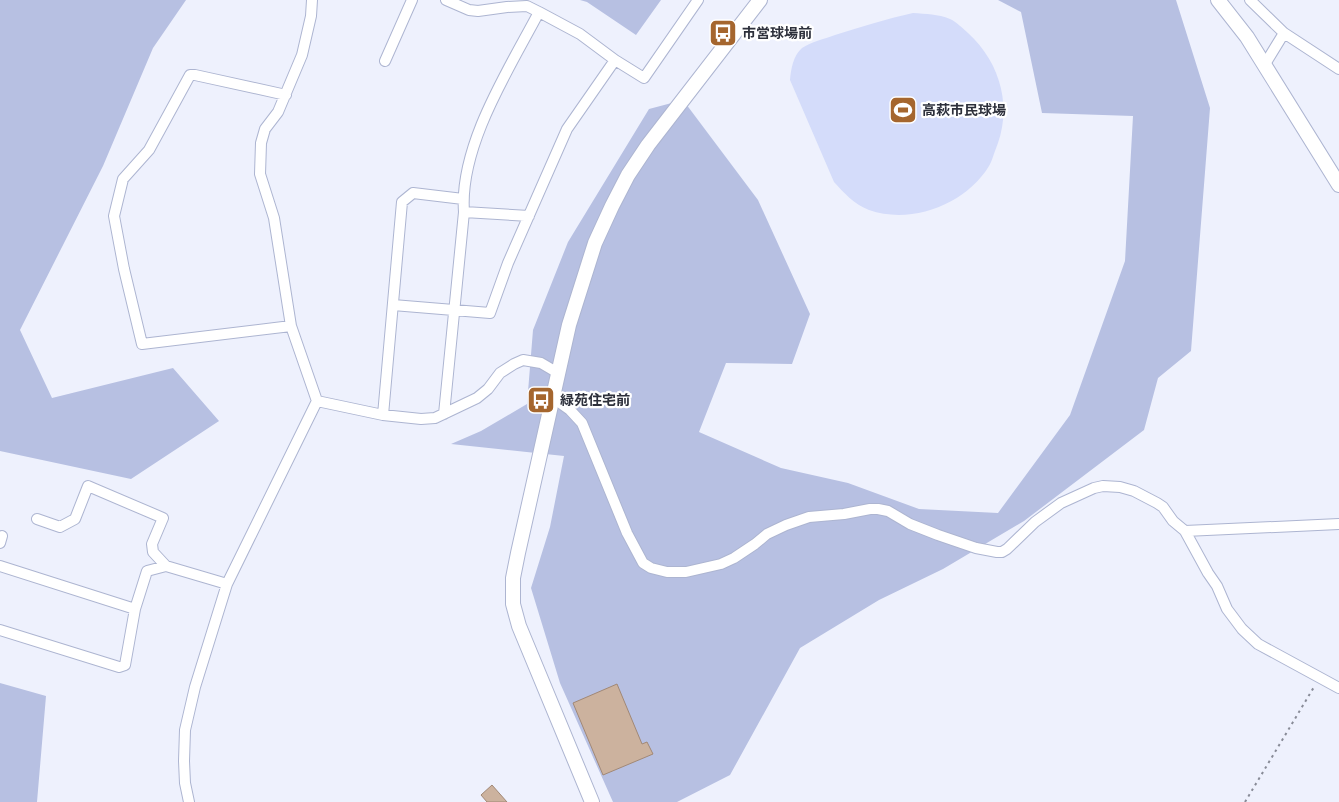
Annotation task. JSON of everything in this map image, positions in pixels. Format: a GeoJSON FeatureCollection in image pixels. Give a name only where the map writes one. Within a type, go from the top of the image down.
{"type":"FeatureCollection","features":[{"type":"Feature","properties":{"kind":"street"},"geometry":{"type":"LineString","coordinates":[[189,802],[184,761],[185,730],[195,687],[227,584],[317,401],[291,326],[274,218],[260,174],[261,143],[265,129],[278,112],[302,55],[311,16],[312,0]]}},
{"type":"Feature","properties":{"kind":"street"},"geometry":{"type":"LineString","coordinates":[[385,61],[412,0]]}},
{"type":"Feature","properties":{"kind":"street"},"geometry":{"type":"LineString","coordinates":[[446,0],[469,10],[478,11],[527,6],[580,34],[615,60],[644,78],[698,0]]}},
{"type":"Feature","properties":{"kind":"street"},"geometry":{"type":"LineString","coordinates":[[592,802],[519,626],[513,604],[513,578],[518,553],[569,325],[595,243],[628,176],[648,145],[760,0]]}},
{"type":"Feature","properties":{"kind":"street"},"geometry":{"type":"LineString","coordinates":[[1218,0],[1265,64],[1339,185]]}},
{"type":"Feature","properties":{"kind":"street"},"geometry":{"type":"LineString","coordinates":[[1252,1],[1284,33],[1339,69]]}},
{"type":"Feature","properties":{"kind":"street"},"geometry":{"type":"LineString","coordinates":[[444,414],[464,212],[463,198],[466,173],[471,153],[492,100],[540,12]]}},
{"type":"Feature","properties":{"kind":"street"},"geometry":{"type":"LineString","coordinates":[[1265,64],[1284,33]]}},
{"type":"Feature","properties":{"kind":"street"},"geometry":{"type":"LineString","coordinates":[[393,305],[490,313],[508,263],[567,129],[615,60]]}},
{"type":"Feature","properties":{"kind":"street"},"geometry":{"type":"LineString","coordinates":[[286,95],[190,76],[149,150],[123,179],[114,216],[124,269],[142,344],[291,326]]}},
{"type":"Feature","properties":{"kind":"street"},"geometry":{"type":"LineString","coordinates":[[383,415],[402,202],[413,193],[463,198]]}},
{"type":"Feature","properties":{"kind":"street"},"geometry":{"type":"LineString","coordinates":[[464,212],[529,216]]}},
{"type":"Feature","properties":{"kind":"street"},"geometry":{"type":"LineString","coordinates":[[317,401],[383,415],[421,419],[435,418],[477,398],[488,389],[500,374],[522,360],[541,363],[558,373]]}},
{"type":"Feature","properties":{"kind":"street"},"geometry":{"type":"LineString","coordinates":[[553,398],[570,410],[582,423],[627,533],[643,563],[651,568],[668,572],[686,572],[721,564],[756,544],[767,534],[786,525],[809,517],[844,514],[870,509],[888,511],[910,524],[976,548],[1002,552],[1060,502],[1094,488],[1103,486],[1120,487],[1134,491],[1157,503],[1163,507],[1173,521],[1186,531],[1217,586],[1227,609],[1242,630],[1258,644],[1339,688]]}},
{"type":"Feature","properties":{"kind":"street"},"geometry":{"type":"LineString","coordinates":[[37,519],[60,527],[75,519],[88,486],[163,518],[152,544],[154,552],[166,566]]}},
{"type":"Feature","properties":{"kind":"street"},"geometry":{"type":"LineString","coordinates":[[1186,531],[1339,524]]}},
{"type":"Feature","properties":{"kind":"street"},"geometry":{"type":"LineString","coordinates":[[0,566],[135,609]]}},
{"type":"Feature","properties":{"kind":"street"},"geometry":{"type":"LineString","coordinates":[[0,630],[119,667],[125,665],[135,609],[148,571],[166,566],[227,584]]}},
{"type":"Feature","properties":{"kind":"path"},"geometry":{"type":"LineString","coordinates":[[1245,802],[1319,678]]}},
{"type":"Feature","properties":{"kind":"shaded area"},"geometry":{"type":"Polygon","coordinates":[[[0,0],[186,0],[153,48],[103,166],[20,330],[52,398],[173,368],[219,421],[131,479],[0,451],[0,0]]]}},
{"type":"Feature","properties":{"kind":"shaded area"},"geometry":{"type":"Polygon","coordinates":[[[580,0],[661,0],[636,35],[587,2],[580,0]]]}},
{"type":"Feature","properties":{"kind":"shaded area"},"geometry":{"type":"Polygon","coordinates":[[[998,0],[1176,0],[1210,108],[1191,351],[1158,378],[1144,430],[1024,521],[943,569],[879,600],[800,648],[730,775],[677,802],[613,802],[560,683],[531,588],[550,527],[564,456],[451,444],[481,431],[527,404],[533,330],[568,242],[649,109],[683,100],[758,200],[810,314],[792,364],[726,363],[699,432],[781,468],[848,483],[919,509],[998,513],[1070,415],[1125,261],[1133,116],[1042,113],[1021,12],[998,0]]]}},
{"type":"Feature","properties":{"kind":"shaded area","name":"高萩市民球場"},"geometry":{"type":"Polygon","coordinates":[[[913,13],[936,15],[950,19],[980,45],[996,73],[1001,88],[1003,120],[990,164],[967,191],[952,201],[920,213],[886,214],[869,210],[859,205],[834,182],[790,80],[790,76],[796,55],[802,48],[854,29],[913,13]]]}},
{"type":"Feature","properties":{"kind":"shaded area"},"geometry":{"type":"Polygon","coordinates":[[[0,683],[46,696],[37,802],[0,802],[0,683]]]}},
{"type":"Feature","properties":{"kind":"building"},"geometry":{"type":"Polygon","coordinates":[[[617,684],[642,744],[647,742],[653,754],[603,775],[573,703],[617,684]]]}},
{"type":"Feature","properties":{"kind":"building"},"geometry":{"type":"Polygon","coordinates":[[[492,785],[507,802],[487,802],[481,795],[492,785]]]}},
{"type":"Feature","properties":{"kind":"place","name":"市営球場前"},"geometry":{"type":"Point","coordinates":[723,33]}},
{"type":"Feature","properties":{"kind":"place","name":"高萩市民球場"},"geometry":{"type":"Point","coordinates":[903,110]}},
{"type":"Feature","properties":{"kind":"place","name":"緑苑住宅前"},"geometry":{"type":"Point","coordinates":[541,400]}}]}
